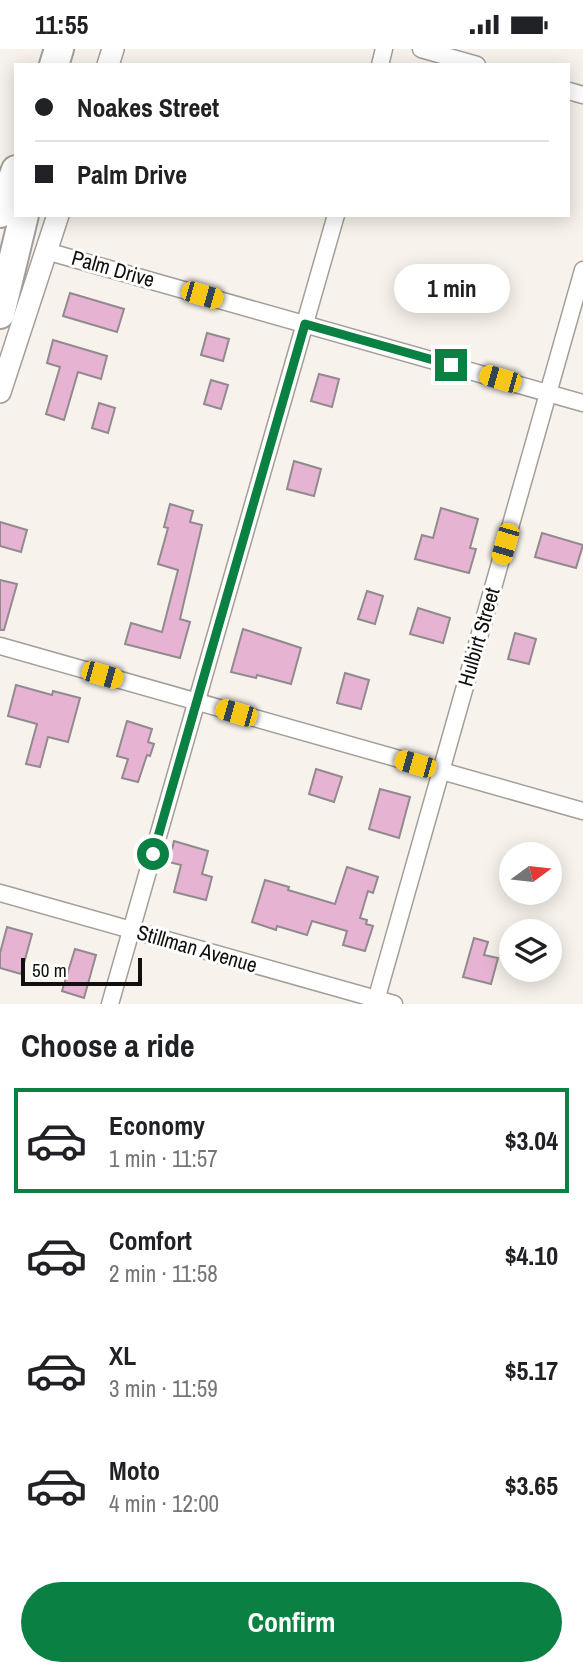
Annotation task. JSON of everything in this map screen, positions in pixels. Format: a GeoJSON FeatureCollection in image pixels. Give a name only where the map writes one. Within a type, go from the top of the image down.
{"type":"FeatureCollection","features":[{"type":"Feature","properties":{"kind":"highway"},"geometry":{"type":"LineString","coordinates":[[0,213],[14,175]]}},
{"type":"Feature","properties":{"kind":"highway"},"geometry":{"type":"LineString","coordinates":[[0,314],[24,217]]}},
{"type":"Feature","properties":{"kind":"main road"},"geometry":{"type":"LineString","coordinates":[[0,392],[57,217]]}},
{"type":"Feature","properties":{"kind":"street"},"geometry":{"type":"LineString","coordinates":[[421,49],[470,63]]}},
{"type":"Feature","properties":{"kind":"street"},"geometry":{"type":"LineString","coordinates":[[110,1004],[336,217]]}},
{"type":"Feature","properties":{"kind":"street","name":"Palm Drive"},"geometry":{"type":"LineString","coordinates":[[46,251],[583,403]]}},
{"type":"Feature","properties":{"kind":"street","name":"Hulbirt Street"},"geometry":{"type":"LineString","coordinates":[[376,1002],[583,270]]}},
{"type":"Feature","properties":{"kind":"street"},"geometry":{"type":"LineString","coordinates":[[0,646],[583,811]]}},
{"type":"Feature","properties":{"kind":"street","name":"Stillman Avenue"},"geometry":{"type":"LineString","coordinates":[[0,893],[376,1002],[394,1004]]}},
{"type":"Feature","properties":{"kind":"building"},"geometry":{"type":"Polygon","coordinates":[[[70,293],[124,309],[117,332],[63,316],[70,293]]]}},
{"type":"Feature","properties":{"kind":"building"},"geometry":{"type":"Polygon","coordinates":[[[207,333],[229,339],[223,361],[201,355],[207,333]]]}},
{"type":"Feature","properties":{"kind":"building"},"geometry":{"type":"Polygon","coordinates":[[[53,340],[107,356],[101,379],[78,372],[64,420],[46,414],[60,367],[47,363],[53,340]]]}},
{"type":"Feature","properties":{"kind":"building"},"geometry":{"type":"Polygon","coordinates":[[[319,374],[339,379],[332,407],[311,401],[319,374]]]}},
{"type":"Feature","properties":{"kind":"building"},"geometry":{"type":"Polygon","coordinates":[[[211,380],[228,385],[221,409],[204,404],[211,380]]]}},
{"type":"Feature","properties":{"kind":"building"},"geometry":{"type":"Polygon","coordinates":[[[99,403],[115,408],[108,433],[92,428],[99,403]]]}},
{"type":"Feature","properties":{"kind":"building"},"geometry":{"type":"Polygon","coordinates":[[[294,461],[321,469],[314,496],[287,489],[294,461]]]}},
{"type":"Feature","properties":{"kind":"building"},"geometry":{"type":"Polygon","coordinates":[[[170,504],[193,511],[190,522],[202,525],[180,619],[190,622],[180,658],[125,644],[131,623],[162,632],[178,570],[158,564],[168,528],[164,527],[170,504]]]}},
{"type":"Feature","properties":{"kind":"building"},"geometry":{"type":"Polygon","coordinates":[[[441,508],[478,519],[470,548],[476,549],[469,573],[415,559],[422,535],[433,538],[441,508]]]}},
{"type":"Feature","properties":{"kind":"building"},"geometry":{"type":"Polygon","coordinates":[[[0,522],[27,530],[21,552],[0,546],[0,522]]]}},
{"type":"Feature","properties":{"kind":"building"},"geometry":{"type":"Polygon","coordinates":[[[542,533],[583,545],[576,568],[535,557],[542,533]]]}},
{"type":"Feature","properties":{"kind":"building"},"geometry":{"type":"Polygon","coordinates":[[[0,580],[17,584],[4,630],[0,630],[0,580]]]}},
{"type":"Feature","properties":{"kind":"building"},"geometry":{"type":"Polygon","coordinates":[[[367,591],[383,596],[375,624],[358,619],[367,591]]]}},
{"type":"Feature","properties":{"kind":"building"},"geometry":{"type":"Polygon","coordinates":[[[418,608],[450,618],[443,643],[410,634],[418,608]]]}},
{"type":"Feature","properties":{"kind":"building"},"geometry":{"type":"Polygon","coordinates":[[[243,629],[301,648],[291,684],[257,675],[256,678],[231,672],[243,629]]]}},
{"type":"Feature","properties":{"kind":"building"},"geometry":{"type":"Polygon","coordinates":[[[515,633],[536,639],[529,664],[508,659],[515,633]]]}},
{"type":"Feature","properties":{"kind":"building"},"geometry":{"type":"Polygon","coordinates":[[[345,673],[369,680],[361,709],[337,703],[345,673]]]}},
{"type":"Feature","properties":{"kind":"building"},"geometry":{"type":"Polygon","coordinates":[[[16,685],[52,695],[53,691],[80,698],[68,742],[48,737],[40,767],[26,764],[37,724],[8,716],[16,685]]]}},
{"type":"Feature","properties":{"kind":"building"},"geometry":{"type":"Polygon","coordinates":[[[127,721],[152,729],[148,742],[154,744],[150,756],[147,755],[138,782],[122,778],[128,759],[117,756],[127,721]]]}},
{"type":"Feature","properties":{"kind":"building"},"geometry":{"type":"Polygon","coordinates":[[[316,769],[342,777],[334,802],[309,794],[316,769]]]}},
{"type":"Feature","properties":{"kind":"building"},"geometry":{"type":"Polygon","coordinates":[[[380,789],[410,797],[399,838],[369,829],[380,789]]]}},
{"type":"Feature","properties":{"kind":"building"},"geometry":{"type":"Polygon","coordinates":[[[174,841],[208,851],[202,874],[212,877],[206,900],[174,892],[181,865],[169,862],[174,841]]]}},
{"type":"Feature","properties":{"kind":"building"},"geometry":{"type":"Polygon","coordinates":[[[347,867],[378,877],[373,893],[368,891],[360,918],[373,926],[365,951],[343,945],[347,931],[312,921],[307,935],[277,926],[276,930],[252,922],[265,880],[335,904],[347,867]]]}},
{"type":"Feature","properties":{"kind":"building"},"geometry":{"type":"Polygon","coordinates":[[[7,927],[32,934],[21,974],[0,968],[0,953],[7,927]]]}},
{"type":"Feature","properties":{"kind":"building"},"geometry":{"type":"Polygon","coordinates":[[[474,938],[488,942],[484,955],[498,958],[491,984],[463,977],[474,938]]]}},
{"type":"Feature","properties":{"kind":"building"},"geometry":{"type":"Polygon","coordinates":[[[75,949],[96,955],[84,998],[62,991],[75,949]]]}},
{"type":"Feature","properties":{"kind":"route"},"geometry":{"type":"LineString","coordinates":[[153,854],[305,324],[451,365]]}}]}
